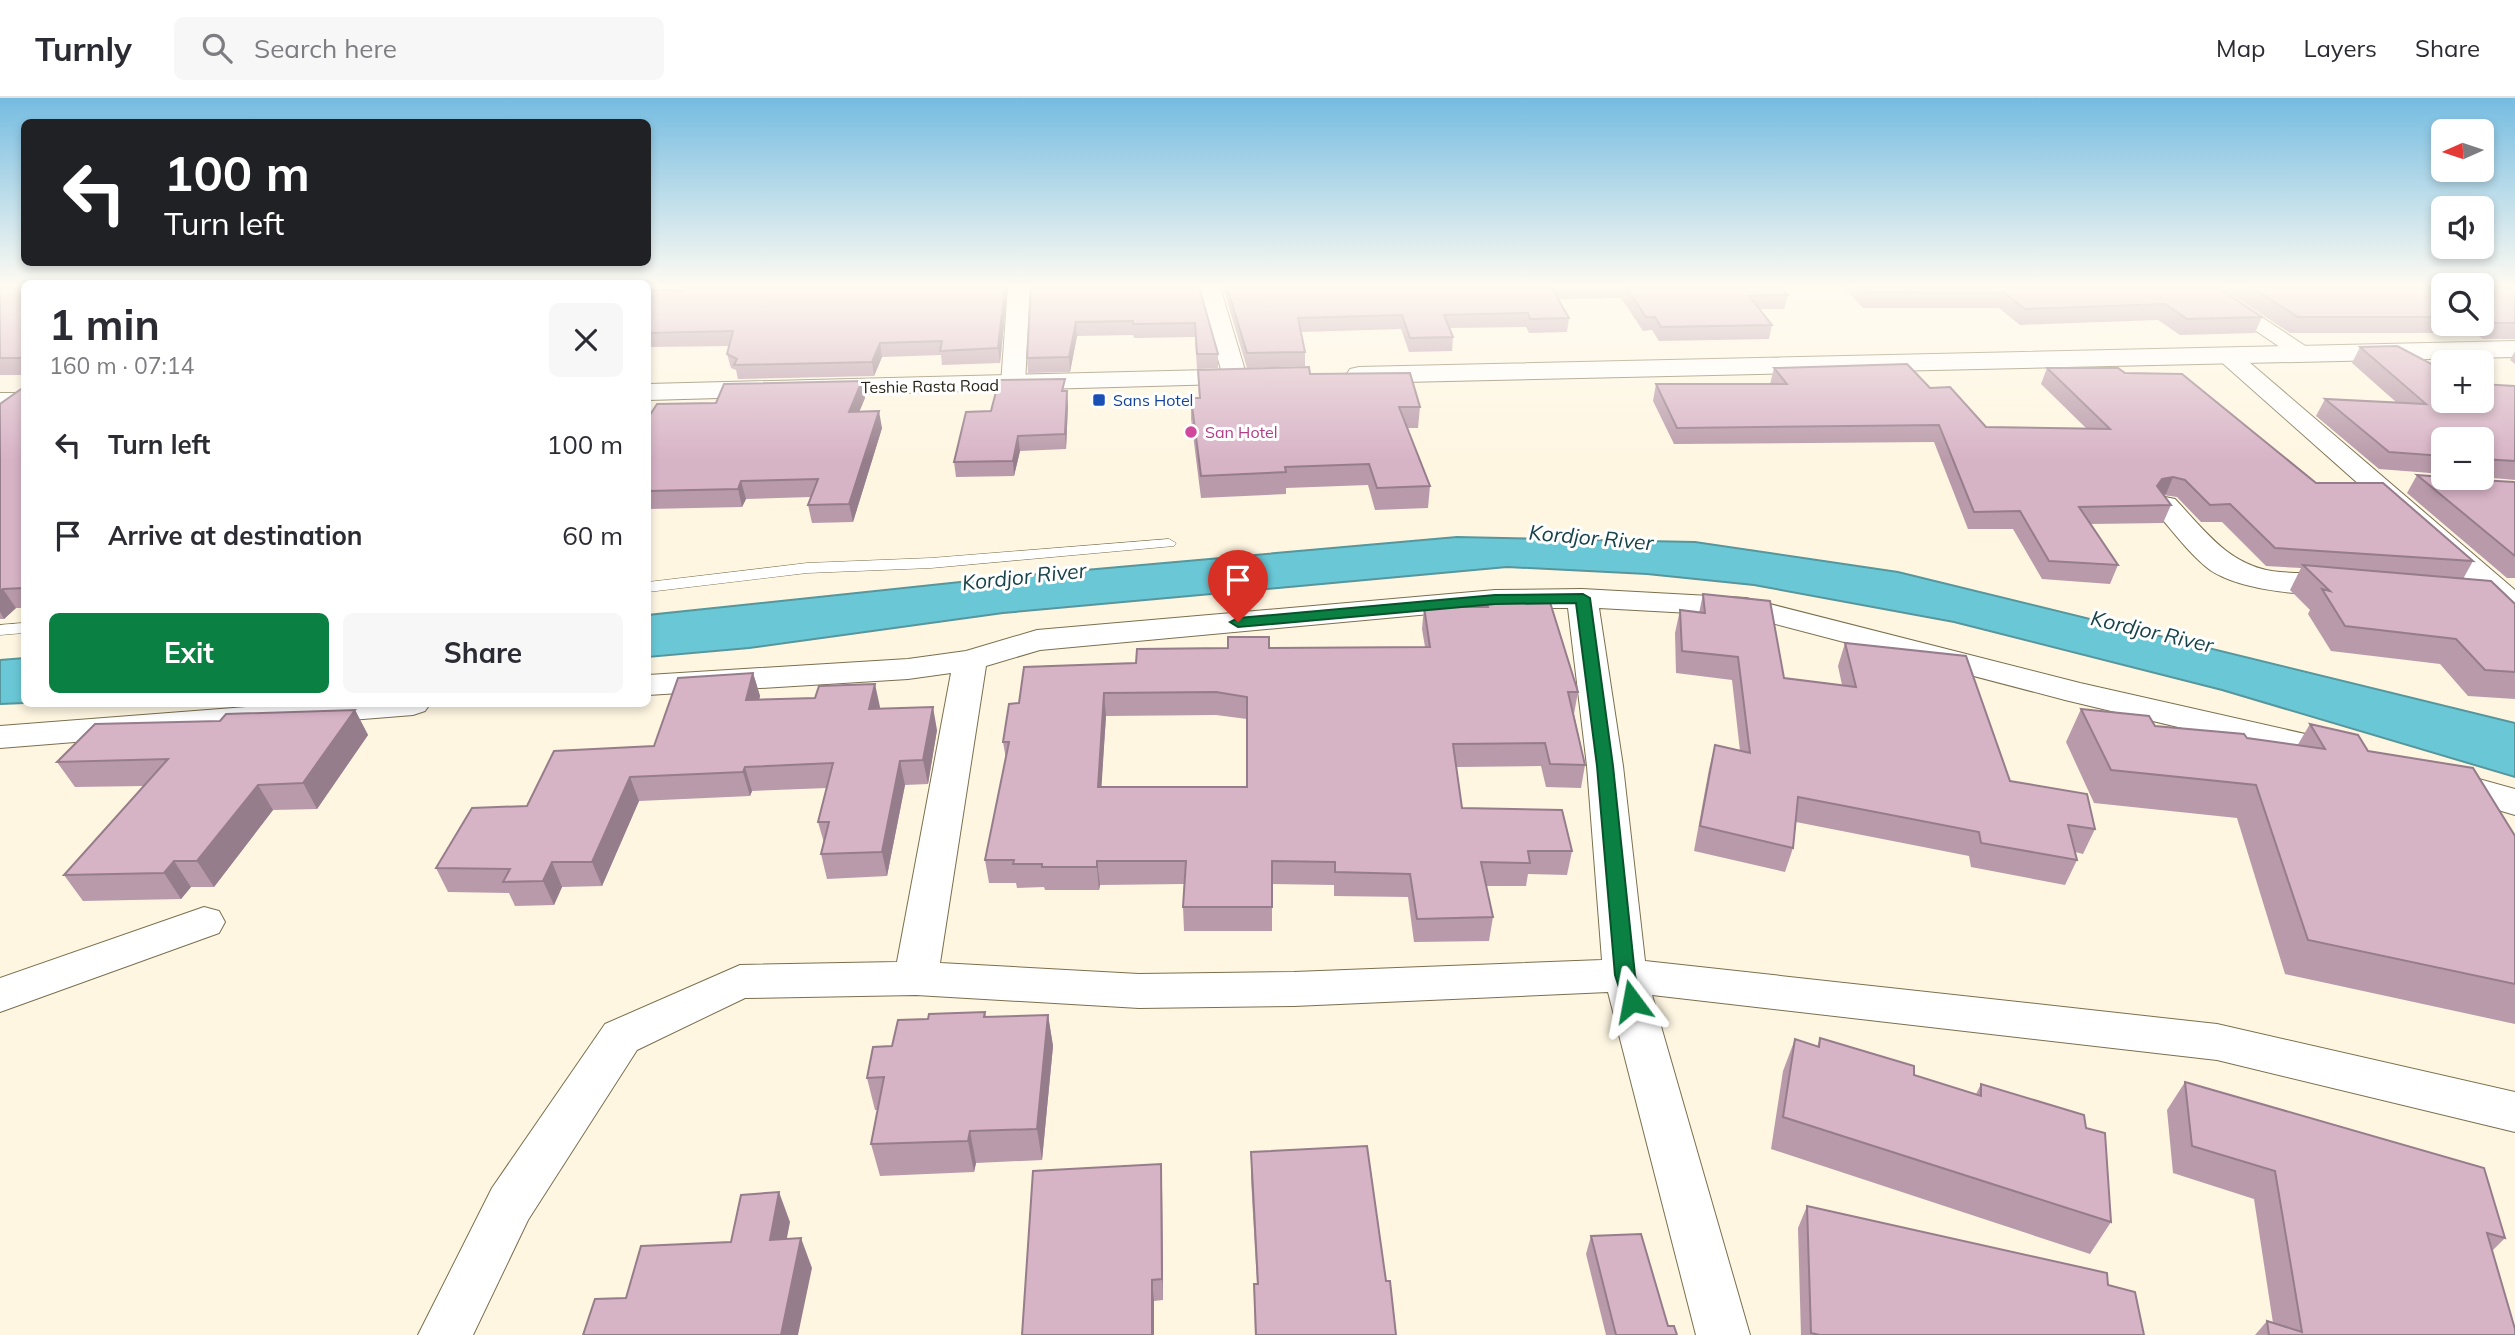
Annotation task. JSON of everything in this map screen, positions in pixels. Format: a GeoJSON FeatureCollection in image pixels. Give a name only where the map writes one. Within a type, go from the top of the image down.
{"type":"FeatureCollection","features":[{"type":"Feature","properties":{"kind":"main road"},"geometry":{"type":"LineString","coordinates":[[1330,375],[2515,349]]}},
{"type":"Feature","properties":{"kind":"main road","name":"Teshie Rasta Road"},"geometry":{"type":"LineString","coordinates":[[651,392],[1276,376]]}},
{"type":"Feature","properties":{"kind":"main road"},"geometry":{"type":"LineString","coordinates":[[0,401],[21,401]]}},
{"type":"Feature","properties":{"kind":"street"},"geometry":{"type":"LineString","coordinates":[[1013,384],[1015,345]]}},
{"type":"Feature","properties":{"kind":"street"},"geometry":{"type":"LineString","coordinates":[[1226,345],[1235,377]]}},
{"type":"Feature","properties":{"kind":"street"},"geometry":{"type":"LineString","coordinates":[[2291,345],[2304,353]]}},
{"type":"Feature","properties":{"kind":"street"},"geometry":{"type":"LineString","coordinates":[[2227,355],[2368,480],[2511,600]]}},
{"type":"Feature","properties":{"kind":"street"},"geometry":{"type":"LineString","coordinates":[[2368,480],[2408,483]]}},
{"type":"Feature","properties":{"kind":"street"},"geometry":{"type":"LineString","coordinates":[[2165,505],[2221,564],[2237,572],[2254,577],[2365,586]]}},
{"type":"Feature","properties":{"kind":"street"},"geometry":{"type":"LineString","coordinates":[[2462,593],[2511,600]]}},
{"type":"Feature","properties":{"kind":"street"},"geometry":{"type":"LineString","coordinates":[[1583,598],[1605,766],[1625,975],[1723,1335]]}},
{"type":"Feature","properties":{"kind":"street"},"geometry":{"type":"LineString","coordinates":[[651,685],[908,668],[970,660],[1037,640],[1482,600],[1583,598],[1746,607],[2077,693],[2376,762]]}},
{"type":"Feature","properties":{"kind":"street"},"geometry":{"type":"LineString","coordinates":[[916,978],[970,660]]}},
{"type":"Feature","properties":{"kind":"street"},"geometry":{"type":"LineString","coordinates":[[0,737],[375,707]]}},
{"type":"Feature","properties":{"kind":"street"},"geometry":{"type":"LineString","coordinates":[[2415,773],[2515,802]]}},
{"type":"Feature","properties":{"kind":"street"},"geometry":{"type":"LineString","coordinates":[[0,995],[204,922]]}},
{"type":"Feature","properties":{"kind":"street"},"geometry":{"type":"LineString","coordinates":[[445,1335],[510,1204],[621,1037],[740,982],[916,978],[1139,991],[1294,989],[1625,975],[2217,1042],[2515,1112]]}},
{"type":"Feature","properties":{"kind":"lane"},"geometry":{"type":"LineString","coordinates":[[651,587],[807,568],[931,563],[1169,543]]}},
{"type":"Feature","properties":{"kind":"lane"},"geometry":{"type":"LineString","coordinates":[[0,629],[21,628]]}},
{"type":"Feature","properties":{"kind":"water","name":"Kordjor River"},"geometry":{"type":"Polygon","coordinates":[[[1457,537],[1695,542],[1898,572],[2515,723],[2515,777],[2222,690],[1954,622],[1754,585],[1647,574],[1507,567],[1003,613],[749,648],[651,657],[651,615],[1017,576],[1457,537]]]}},
{"type":"Feature","properties":{"kind":"water"},"geometry":{"type":"Polygon","coordinates":[[[21,658],[21,703],[0,704],[0,660],[21,658]]]}},
{"type":"Feature","properties":{"kind":"building"},"geometry":{"type":"Polygon","coordinates":[[[0,345],[21,345],[21,358],[0,358],[0,345]]]}},
{"type":"Feature","properties":{"kind":"building"},"geometry":{"type":"Polygon","coordinates":[[[729,345],[879,345],[872,362],[734,365],[737,359],[727,354],[729,345]]]}},
{"type":"Feature","properties":{"kind":"building"},"geometry":{"type":"Polygon","coordinates":[[[941,345],[998,345],[998,348],[940,351],[941,345]]]}},
{"type":"Feature","properties":{"kind":"building"},"geometry":{"type":"Polygon","coordinates":[[[1028,345],[1071,345],[1069,357],[1027,358],[1028,345]]]}},
{"type":"Feature","properties":{"kind":"building"},"geometry":{"type":"Polygon","coordinates":[[[1196,345],[1215,345],[1218,354],[1197,354],[1196,345]]]}},
{"type":"Feature","properties":{"kind":"building"},"geometry":{"type":"Polygon","coordinates":[[[1244,345],[1304,345],[1305,352],[1247,353],[1244,345]]]}},
{"type":"Feature","properties":{"kind":"building"},"geometry":{"type":"Polygon","coordinates":[[[2397,346],[2431,364],[2431,413],[2494,413],[2494,385],[2515,386],[2515,461],[2494,460],[2494,427],[2431,427],[2431,455],[2389,452],[2325,399],[2426,404],[2360,347],[2397,346]]]}},
{"type":"Feature","properties":{"kind":"building"},"geometry":{"type":"Polygon","coordinates":[[[1907,364],[1930,388],[1950,387],[1986,427],[2110,429],[2047,368],[2118,368],[2125,373],[2182,374],[2316,483],[2383,483],[2473,561],[2275,548],[2230,504],[2210,505],[2185,480],[2173,477],[2162,479],[2157,486],[2171,505],[2079,507],[2118,565],[2049,561],[2020,511],[1974,512],[1939,425],[1677,428],[1656,384],[1787,384],[1774,368],[1907,364]]]}},
{"type":"Feature","properties":{"kind":"building"},"geometry":{"type":"Polygon","coordinates":[[[1309,367],[1310,374],[1410,373],[1420,407],[1399,407],[1430,486],[1377,488],[1369,464],[1285,467],[1286,472],[1201,476],[1191,398],[1200,398],[1198,370],[1309,367]]]}},
{"type":"Feature","properties":{"kind":"building"},"geometry":{"type":"Polygon","coordinates":[[[1065,379],[1062,391],[1067,391],[1065,434],[1018,436],[1013,461],[954,462],[966,412],[991,411],[999,380],[1065,379]]]}},
{"type":"Feature","properties":{"kind":"building"},"geometry":{"type":"Polygon","coordinates":[[[862,381],[849,412],[879,411],[849,504],[808,505],[818,479],[741,481],[738,489],[651,491],[651,413],[657,404],[716,403],[724,384],[862,381]]]}},
{"type":"Feature","properties":{"kind":"building"},"geometry":{"type":"Polygon","coordinates":[[[21,389],[21,588],[0,591],[0,404],[21,389]]]}},
{"type":"Feature","properties":{"kind":"building"},"geometry":{"type":"Polygon","coordinates":[[[2417,475],[2431,476],[2431,487],[2417,475]]]}},
{"type":"Feature","properties":{"kind":"building"},"geometry":{"type":"Polygon","coordinates":[[[2494,481],[2515,482],[2515,556],[2435,490],[2494,490],[2494,481]]]}},
{"type":"Feature","properties":{"kind":"building"},"geometry":{"type":"Polygon","coordinates":[[[2303,565],[2491,581],[2515,604],[2515,672],[2485,670],[2456,639],[2345,626],[2322,589],[2330,591],[2303,565]]]}},
{"type":"Feature","properties":{"kind":"building"},"geometry":{"type":"Polygon","coordinates":[[[1703,594],[1770,601],[1784,678],[1856,687],[1845,643],[1966,656],[2010,781],[2087,794],[2095,829],[2068,825],[2077,860],[1981,843],[1979,832],[1798,797],[1793,848],[1700,826],[1715,745],[1750,753],[1738,657],[1682,651],[1680,610],[1705,613],[1703,594]]]}},
{"type":"Feature","properties":{"kind":"building"},"geometry":{"type":"Polygon","coordinates":[[[1549,599],[1578,692],[1568,692],[1585,765],[1550,764],[1545,743],[1453,744],[1462,808],[1562,810],[1572,851],[1528,851],[1530,863],[1481,862],[1493,917],[1417,919],[1410,874],[1335,872],[1335,862],[1272,861],[1272,907],[1183,907],[1186,861],[1097,861],[1097,867],[1042,867],[1042,864],[1013,864],[1014,860],[985,860],[1009,742],[1003,742],[1009,704],[1019,703],[1024,667],[1136,663],[1137,649],[1228,648],[1228,637],[1269,637],[1269,648],[1430,647],[1424,607],[1488,607],[1486,601],[1549,599]],[[1216,692],[1104,693],[1098,787],[1247,787],[1247,697],[1216,692]]]}},
{"type":"Feature","properties":{"kind":"building"},"geometry":{"type":"Polygon","coordinates":[[[753,673],[746,700],[815,698],[819,686],[875,684],[869,709],[933,707],[923,760],[900,761],[882,852],[821,854],[829,822],[818,822],[833,763],[745,767],[743,772],[630,777],[592,862],[552,862],[543,881],[503,882],[510,869],[436,868],[472,808],[527,806],[554,751],[654,746],[678,678],[753,673]]]}},
{"type":"Feature","properties":{"kind":"building"},"geometry":{"type":"Polygon","coordinates":[[[2081,709],[2149,716],[2155,726],[2244,734],[2247,738],[2325,749],[2310,724],[2358,735],[2368,751],[2473,768],[2515,836],[2515,984],[2308,940],[2256,785],[2111,770],[2081,709]]]}},
{"type":"Feature","properties":{"kind":"building"},"geometry":{"type":"Polygon","coordinates":[[[355,710],[303,783],[258,785],[197,861],[174,861],[164,873],[64,875],[168,759],[57,762],[95,724],[220,721],[226,714],[355,710]]]}},
{"type":"Feature","properties":{"kind":"building"},"geometry":{"type":"Polygon","coordinates":[[[985,1012],[984,1017],[1048,1015],[1037,1129],[970,1131],[968,1141],[871,1144],[884,1077],[867,1078],[873,1047],[892,1046],[898,1020],[928,1019],[929,1014],[985,1012]]]}},
{"type":"Feature","properties":{"kind":"building"},"geometry":{"type":"Polygon","coordinates":[[[1820,1038],[1914,1066],[1914,1075],[1981,1096],[1981,1084],[2084,1115],[2086,1128],[2105,1133],[2111,1222],[1783,1117],[1795,1039],[1819,1047],[1820,1038]]]}},
{"type":"Feature","properties":{"kind":"building"},"geometry":{"type":"Polygon","coordinates":[[[2185,1082],[2484,1168],[2505,1238],[2487,1233],[2515,1335],[2269,1335],[2267,1321],[2302,1332],[2275,1171],[2192,1146],[2185,1082]]]}},
{"type":"Feature","properties":{"kind":"building"},"geometry":{"type":"Polygon","coordinates":[[[1367,1146],[1386,1281],[1390,1281],[1396,1335],[1256,1335],[1254,1284],[1258,1284],[1251,1152],[1367,1146]]]}},
{"type":"Feature","properties":{"kind":"building"},"geometry":{"type":"Polygon","coordinates":[[[1161,1164],[1162,1279],[1152,1280],[1152,1335],[1022,1335],[1033,1171],[1161,1164]]]}},
{"type":"Feature","properties":{"kind":"building"},"geometry":{"type":"Polygon","coordinates":[[[779,1192],[770,1240],[801,1238],[781,1335],[583,1335],[595,1299],[626,1298],[641,1246],[731,1242],[741,1195],[779,1192]]]}},
{"type":"Feature","properties":{"kind":"building"},"geometry":{"type":"Polygon","coordinates":[[[1807,1206],[2107,1273],[2108,1285],[2135,1292],[2144,1335],[1811,1333],[1807,1206]]]}},
{"type":"Feature","properties":{"kind":"building"},"geometry":{"type":"Polygon","coordinates":[[[1641,1234],[1668,1326],[1674,1326],[1677,1335],[1616,1335],[1591,1236],[1641,1234]]]}},
{"type":"Feature","properties":{"kind":"place","name":"Sans Hotel"},"geometry":{"type":"Point","coordinates":[1099,400]}},
{"type":"Feature","properties":{"kind":"place","name":"San Hotel"},"geometry":{"type":"Point","coordinates":[1191,432]}},
{"type":"Feature","properties":{"kind":"route"},"geometry":{"type":"LineString","coordinates":[[1238,622],[1495,599],[1583,598],[1605,766],[1625,975],[1632,1001]]}}]}
